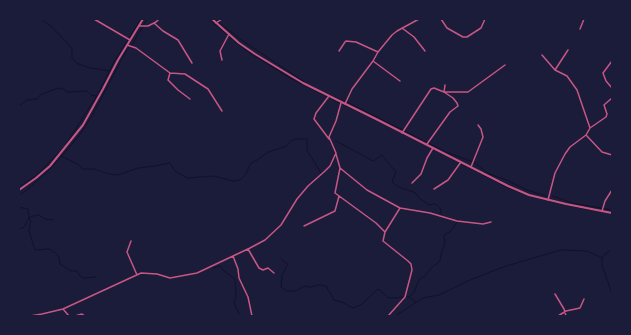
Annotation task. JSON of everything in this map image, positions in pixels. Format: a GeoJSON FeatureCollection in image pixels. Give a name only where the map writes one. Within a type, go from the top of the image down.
{"type":"FeatureCollection","features":[{"type":"Feature","properties":{"kind":"street"},"geometry":{"type":"LineString","coordinates":[[94,19],[130,40]]}},
{"type":"Feature","properties":{"kind":"street"},"geometry":{"type":"LineString","coordinates":[[19,190],[50,166],[83,125],[143,19]]}},
{"type":"Feature","properties":{"kind":"street"},"geometry":{"type":"LineString","coordinates":[[139,26],[148,26],[158,19]]}},
{"type":"Feature","properties":{"kind":"street"},"geometry":{"type":"LineString","coordinates":[[212,19],[239,42],[269,63],[303,83],[508,186],[548,200],[612,213]]}},
{"type":"Feature","properties":{"kind":"street"},"geometry":{"type":"LineString","coordinates":[[216,23],[222,19]]}},
{"type":"Feature","properties":{"kind":"street"},"geometry":{"type":"LineString","coordinates":[[345,104],[352,89],[392,35],[419,19]]}},
{"type":"Feature","properties":{"kind":"street"},"geometry":{"type":"LineString","coordinates":[[441,19],[447,28],[465,37],[470,36],[481,28],[485,19]]}},
{"type":"Feature","properties":{"kind":"street"},"geometry":{"type":"LineString","coordinates":[[580,29],[584,19]]}},
{"type":"Feature","properties":{"kind":"street"},"geometry":{"type":"LineString","coordinates":[[154,23],[163,31],[178,40],[192,63]]}},
{"type":"Feature","properties":{"kind":"street"},"geometry":{"type":"LineString","coordinates":[[402,28],[414,37],[425,51]]}},
{"type":"Feature","properties":{"kind":"street"},"geometry":{"type":"LineString","coordinates":[[222,60],[220,51],[229,34]]}},
{"type":"Feature","properties":{"kind":"street"},"geometry":{"type":"LineString","coordinates":[[339,51],[346,41],[356,42],[378,52]]}},
{"type":"Feature","properties":{"kind":"street"},"geometry":{"type":"LineString","coordinates":[[127,45],[136,48],[170,73],[185,74],[208,89],[222,110]]}},
{"type":"Feature","properties":{"kind":"street"},"geometry":{"type":"LineString","coordinates":[[555,70],[568,50]]}},
{"type":"Feature","properties":{"kind":"street"},"geometry":{"type":"LineString","coordinates":[[542,56],[545,57],[555,70],[567,76],[577,90],[590,128]]}},
{"type":"Feature","properties":{"kind":"street"},"geometry":{"type":"LineString","coordinates":[[612,61],[603,73],[606,81],[612,88]]}},
{"type":"Feature","properties":{"kind":"street"},"geometry":{"type":"LineString","coordinates":[[373,62],[400,81]]}},
{"type":"Feature","properties":{"kind":"street"},"geometry":{"type":"LineString","coordinates":[[444,92],[468,92],[505,65]]}},
{"type":"Feature","properties":{"kind":"street"},"geometry":{"type":"LineString","coordinates":[[170,73],[168,80],[190,100]]}},
{"type":"Feature","properties":{"kind":"street"},"geometry":{"type":"LineString","coordinates":[[444,92],[445,85]]}},
{"type":"Feature","properties":{"kind":"street"},"geometry":{"type":"LineString","coordinates":[[402,133],[431,89],[434,88],[444,92],[453,98],[458,103],[458,106],[450,112],[427,145]]}},
{"type":"Feature","properties":{"kind":"street"},"geometry":{"type":"LineString","coordinates":[[329,96],[316,112],[314,119],[329,139],[336,153],[340,168],[335,192],[376,223],[385,232]]}},
{"type":"Feature","properties":{"kind":"street"},"geometry":{"type":"LineString","coordinates":[[548,200],[555,173],[565,154],[570,147],[586,135],[590,128],[606,117],[607,114],[604,104],[612,98]]}},
{"type":"Feature","properties":{"kind":"street"},"geometry":{"type":"LineString","coordinates":[[329,139],[342,102]]}},
{"type":"Feature","properties":{"kind":"street"},"geometry":{"type":"LineString","coordinates":[[471,167],[483,138],[481,129],[478,125]]}},
{"type":"Feature","properties":{"kind":"street"},"geometry":{"type":"LineString","coordinates":[[586,135],[602,152],[612,155]]}},
{"type":"Feature","properties":{"kind":"street"},"geometry":{"type":"LineString","coordinates":[[412,184],[421,174],[427,158],[433,148]]}},
{"type":"Feature","properties":{"kind":"street"},"geometry":{"type":"LineString","coordinates":[[30,316],[64,309],[137,275],[146,273],[170,278],[197,273],[266,240],[282,225],[297,200],[308,186],[325,171],[336,153]]}},
{"type":"Feature","properties":{"kind":"street"},"geometry":{"type":"LineString","coordinates":[[434,188],[448,180],[461,162]]}},
{"type":"Feature","properties":{"kind":"street"},"geometry":{"type":"LineString","coordinates":[[340,168],[366,190],[400,208],[430,213],[457,221],[484,224],[491,222]]}},
{"type":"Feature","properties":{"kind":"street"},"geometry":{"type":"LineString","coordinates":[[601,211],[612,190]]}},
{"type":"Feature","properties":{"kind":"street"},"geometry":{"type":"LineString","coordinates":[[304,226],[335,211],[339,196]]}},
{"type":"Feature","properties":{"kind":"street"},"geometry":{"type":"LineString","coordinates":[[388,316],[405,297],[412,270],[411,264],[408,261],[383,241],[385,232],[400,208]]}},
{"type":"Feature","properties":{"kind":"street"},"geometry":{"type":"LineString","coordinates":[[131,241],[127,252],[137,275]]}},
{"type":"Feature","properties":{"kind":"street"},"geometry":{"type":"LineString","coordinates":[[248,249],[259,268],[263,270],[268,268],[274,273]]}},
{"type":"Feature","properties":{"kind":"street"},"geometry":{"type":"LineString","coordinates":[[233,256],[238,269],[239,278],[248,297],[252,316]]}},
{"type":"Feature","properties":{"kind":"street"},"geometry":{"type":"LineString","coordinates":[[556,294],[566,316]]}},
{"type":"Feature","properties":{"kind":"street"},"geometry":{"type":"LineString","coordinates":[[558,316],[580,308],[584,299]]}},
{"type":"Feature","properties":{"kind":"street"},"geometry":{"type":"LineString","coordinates":[[64,309],[69,316]]}},
{"type":"Feature","properties":{"kind":"street"},"geometry":{"type":"LineString","coordinates":[[75,316],[82,314],[84,316]]}},
{"type":"Feature","properties":{"kind":"waterway"},"geometry":{"type":"LineString","coordinates":[[41,19],[52,27],[69,45],[72,49],[72,58],[76,63],[90,68],[110,71]]}},
{"type":"Feature","properties":{"kind":"waterway"},"geometry":{"type":"LineString","coordinates":[[19,187],[37,175],[65,146],[98,94],[114,62],[141,19]]}},
{"type":"Feature","properties":{"kind":"waterway"},"geometry":{"type":"LineString","coordinates":[[19,195],[27,190],[52,167],[79,136],[93,114],[126,51],[133,43],[147,19]]}},
{"type":"Feature","properties":{"kind":"waterway"},"geometry":{"type":"LineString","coordinates":[[209,19],[247,51],[290,78],[340,103]]}},
{"type":"Feature","properties":{"kind":"waterway"},"geometry":{"type":"LineString","coordinates":[[214,19],[243,41],[306,83]]}},
{"type":"Feature","properties":{"kind":"waterway"},"geometry":{"type":"LineString","coordinates":[[19,106],[27,100],[37,99],[40,95],[58,88],[67,92],[87,91],[91,95],[96,96]]}},
{"type":"Feature","properties":{"kind":"waterway"},"geometry":{"type":"LineString","coordinates":[[325,93],[345,102]]}},
{"type":"Feature","properties":{"kind":"waterway"},"geometry":{"type":"LineString","coordinates":[[347,102],[448,153],[474,162],[487,173],[509,181],[527,190],[546,196]]}},
{"type":"Feature","properties":{"kind":"waterway"},"geometry":{"type":"LineString","coordinates":[[344,105],[358,111]]}},
{"type":"Feature","properties":{"kind":"waterway"},"geometry":{"type":"LineString","coordinates":[[398,131],[445,155]]}},
{"type":"Feature","properties":{"kind":"waterway"},"geometry":{"type":"LineString","coordinates":[[61,156],[79,165],[82,169],[94,169],[109,174],[118,175],[138,168],[170,163],[175,171],[187,178],[214,176],[233,181],[240,180],[245,175],[251,163],[268,152],[287,146],[295,139],[307,139],[307,150],[321,173]]}},
{"type":"Feature","properties":{"kind":"waterway"},"geometry":{"type":"LineString","coordinates":[[336,141],[373,161],[382,155],[396,172],[392,182],[399,187],[416,193],[419,198],[429,205],[437,205],[441,210],[440,214],[442,216]]}},
{"type":"Feature","properties":{"kind":"waterway"},"geometry":{"type":"LineString","coordinates":[[450,158],[524,194]]}},
{"type":"Feature","properties":{"kind":"waterway"},"geometry":{"type":"LineString","coordinates":[[553,196],[572,203],[612,210]]}},
{"type":"Feature","properties":{"kind":"waterway"},"geometry":{"type":"LineString","coordinates":[[550,201],[590,210]]}},
{"type":"Feature","properties":{"kind":"waterway"},"geometry":{"type":"LineString","coordinates":[[19,207],[28,209],[29,219],[31,220],[29,231],[35,250],[50,249],[59,256],[60,264],[71,271],[77,271],[83,278],[96,277]]}},
{"type":"Feature","properties":{"kind":"waterway"},"geometry":{"type":"LineString","coordinates":[[19,229],[24,227],[30,217],[33,216],[39,215],[45,219],[53,220]]}},
{"type":"Feature","properties":{"kind":"waterway"},"geometry":{"type":"LineString","coordinates":[[409,297],[414,292],[419,280],[440,261],[445,244],[444,235],[451,231],[457,222]]}},
{"type":"Feature","properties":{"kind":"waterway"},"geometry":{"type":"LineString","coordinates":[[395,316],[423,298],[439,295],[470,280],[506,266],[561,250],[587,251],[602,258],[602,265],[612,294]]}},
{"type":"Feature","properties":{"kind":"waterway"},"geometry":{"type":"LineString","coordinates":[[602,258],[606,253],[612,250]]}},
{"type":"Feature","properties":{"kind":"waterway"},"geometry":{"type":"LineString","coordinates":[[282,259],[288,264],[282,275],[281,287],[287,291],[296,291],[304,286],[326,286],[334,300],[342,302],[353,308],[361,305],[378,289],[389,298],[409,297],[416,302]]}},
{"type":"Feature","properties":{"kind":"waterway"},"geometry":{"type":"LineString","coordinates":[[213,268],[220,266],[235,279],[236,297],[234,303],[240,316]]}}]}
